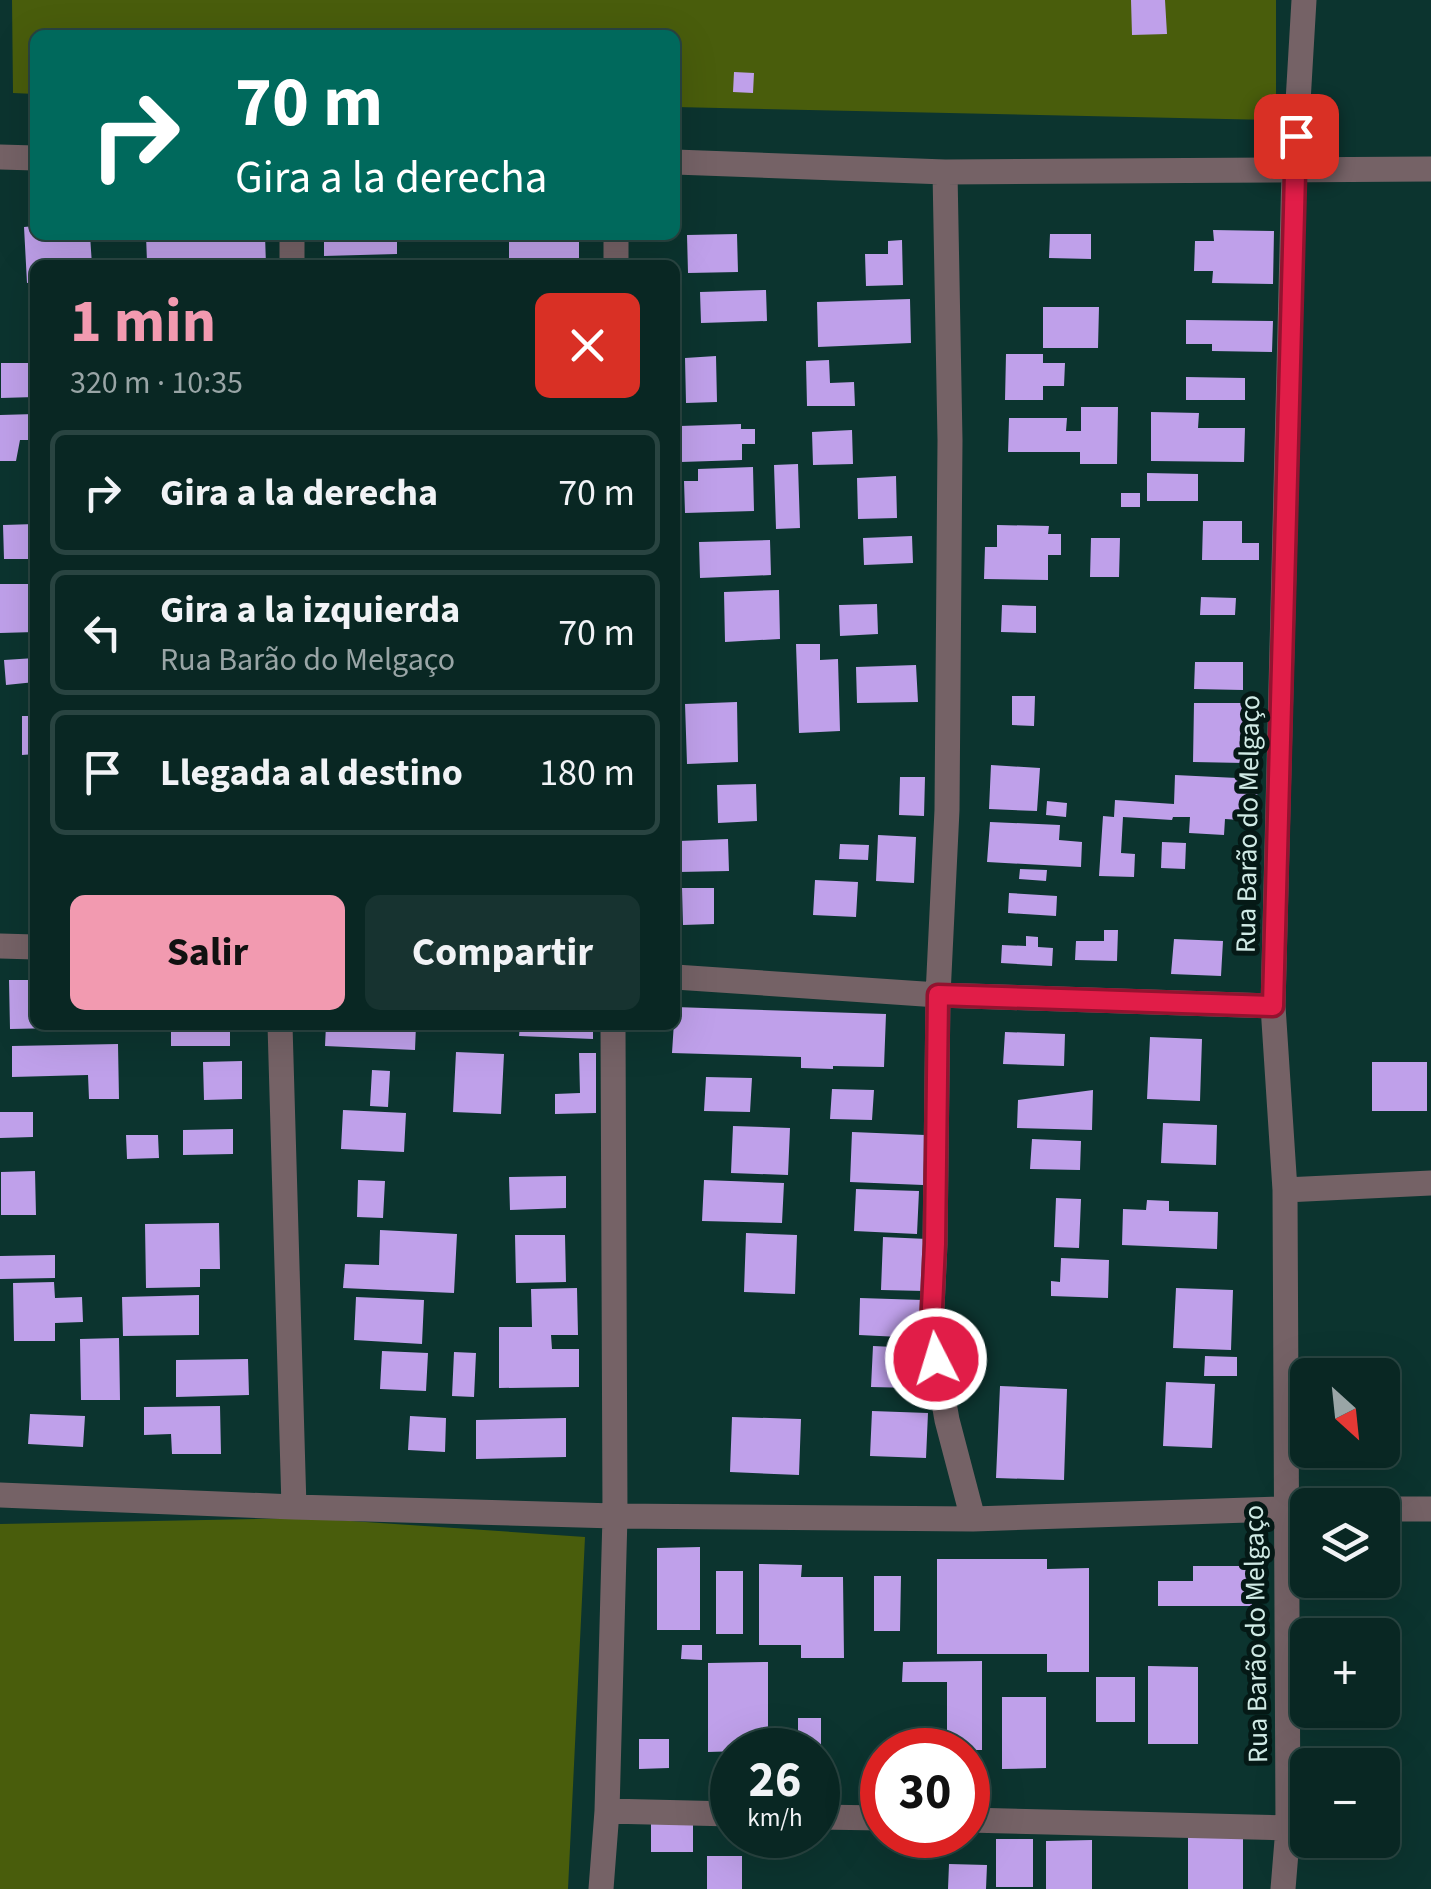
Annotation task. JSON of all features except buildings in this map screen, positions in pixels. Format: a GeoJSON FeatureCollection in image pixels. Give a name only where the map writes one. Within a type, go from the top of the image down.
{"type":"FeatureCollection","features":[{"type":"Feature","properties":{"kind":"street","name":"Rua Barão do Melgaço"},"geometry":{"type":"LineString","coordinates":[[1295,1488],[1285,1190],[1273,1006],[1294,170],[1304,0]]}},
{"type":"Feature","properties":{"kind":"street"},"geometry":{"type":"LineString","coordinates":[[0,157],[30,158]]}},
{"type":"Feature","properties":{"kind":"street"},"geometry":{"type":"LineString","coordinates":[[680,162],[945,172],[1431,169]]}},
{"type":"Feature","properties":{"kind":"street"},"geometry":{"type":"LineString","coordinates":[[945,172],[950,440],[948,810],[938,995],[931,1329],[947,1420],[974,1518]]}},
{"type":"Feature","properties":{"kind":"street"},"geometry":{"type":"LineString","coordinates":[[0,946],[30,948]]}},
{"type":"Feature","properties":{"kind":"street"},"geometry":{"type":"LineString","coordinates":[[680,977],[938,995],[1273,1006]]}},
{"type":"Feature","properties":{"kind":"street"},"geometry":{"type":"LineString","coordinates":[[280,1030],[294,1507]]}},
{"type":"Feature","properties":{"kind":"street"},"geometry":{"type":"LineString","coordinates":[[601,1889],[607,1811],[615,1516],[614,1030]]}},
{"type":"Feature","properties":{"kind":"street"},"geometry":{"type":"LineString","coordinates":[[1285,1190],[1431,1184]]}},
{"type":"Feature","properties":{"kind":"street"},"geometry":{"type":"LineString","coordinates":[[0,1495],[615,1516],[974,1518],[1290,1508]]}},
{"type":"Feature","properties":{"kind":"street"},"geometry":{"type":"LineString","coordinates":[[1400,1509],[1431,1509]]}},
{"type":"Feature","properties":{"kind":"street","name":"Rua Barão do Melgaço"},"geometry":{"type":"LineString","coordinates":[[1283,1889],[1294,1598]]}},
{"type":"Feature","properties":{"kind":"street"},"geometry":{"type":"LineString","coordinates":[[607,1811],[710,1813]]}},
{"type":"Feature","properties":{"kind":"street"},"geometry":{"type":"LineString","coordinates":[[990,1821],[1288,1828]]}},
{"type":"Feature","properties":{"kind":"green space"},"geometry":{"type":"Polygon","coordinates":[[[12,0],[1276,0],[1276,120],[680,107],[680,30],[30,30],[30,94],[13,93],[12,0]]]}},
{"type":"Feature","properties":{"kind":"green space"},"geometry":{"type":"Polygon","coordinates":[[[307,1518],[585,1537],[568,1889],[0,1889],[0,1524],[307,1518]]]}},
{"type":"Feature","properties":{"kind":"route"},"geometry":{"type":"LineString","coordinates":[[936,1359],[931,1329],[938,995],[1273,1006],[1296,136]]}}]}
